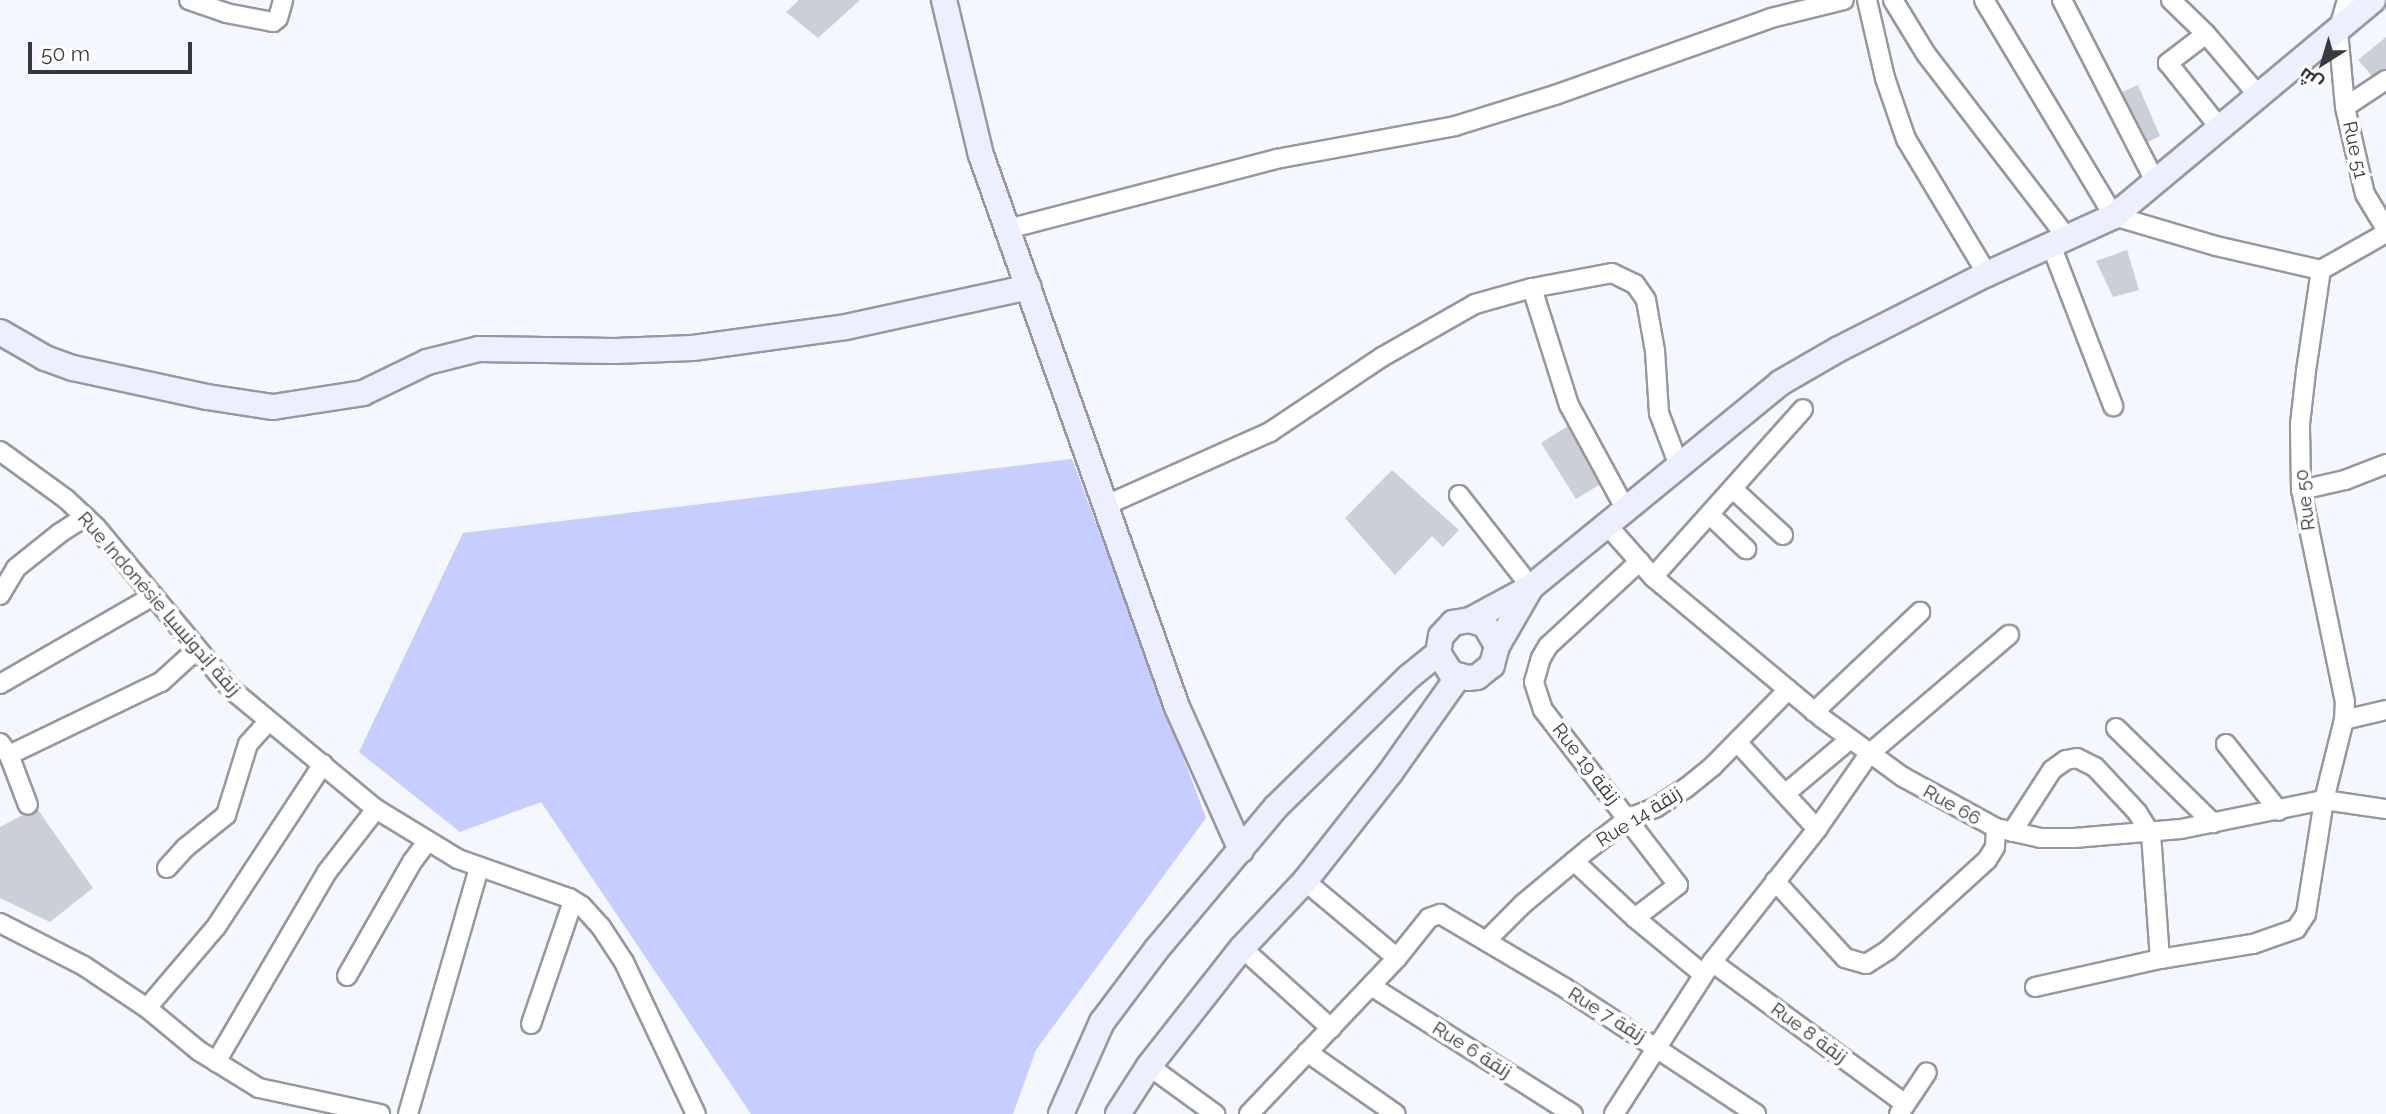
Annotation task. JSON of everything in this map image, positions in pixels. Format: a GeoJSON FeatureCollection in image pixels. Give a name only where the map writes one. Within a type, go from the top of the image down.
{"type":"FeatureCollection","features":[{"type":"Feature","properties":{"kind":"street"},"geometry":{"type":"LineString","coordinates":[[188,0],[226,13],[271,22],[278,18],[283,0]]}},
{"type":"Feature","properties":{"kind":"street"},"geometry":{"type":"LineString","coordinates":[[944,0],[981,155],[1177,707],[1241,850]]}},
{"type":"Feature","properties":{"kind":"street"},"geometry":{"type":"LineString","coordinates":[[1008,229],[1276,159],[1455,126],[1555,95],[1771,18],[1844,0]]}},
{"type":"Feature","properties":{"kind":"street"},"geometry":{"type":"LineString","coordinates":[[1867,0],[1885,78],[1906,139],[1987,274]]}},
{"type":"Feature","properties":{"kind":"street"},"geometry":{"type":"LineString","coordinates":[[1893,0],[1926,54],[2059,241],[2113,406]]}},
{"type":"Feature","properties":{"kind":"street"},"geometry":{"type":"LineString","coordinates":[[1984,0],[2114,216],[2216,246],[2321,270],[2383,226]]}},
{"type":"Feature","properties":{"kind":"street"},"geometry":{"type":"LineString","coordinates":[[2062,0],[2155,181]]}},
{"type":"Feature","properties":{"kind":"street"},"geometry":{"type":"LineString","coordinates":[[2171,0],[2206,34],[2257,94]]}},
{"type":"Feature","properties":{"kind":"street","name":"Rue 51"},"geometry":{"type":"LineString","coordinates":[[2347,0],[2338,31],[2346,107],[2365,194],[2383,226]]}},
{"type":"Feature","properties":{"kind":"street"},"geometry":{"type":"LineString","coordinates":[[1470,620],[1531,587],[1780,383],[1839,349],[1987,274],[2114,216],[2257,94],[2373,0]]}},
{"type":"Feature","properties":{"kind":"street"},"geometry":{"type":"LineString","coordinates":[[2206,34],[2168,63],[2219,127]]}},
{"type":"Feature","properties":{"kind":"street"},"geometry":{"type":"LineString","coordinates":[[2346,107],[2386,80]]}},
{"type":"Feature","properties":{"kind":"street","name":"Rue 50"},"geometry":{"type":"LineString","coordinates":[[2035,987],[2160,959],[2253,943],[2298,927],[2309,907],[2324,800],[2344,720],[2343,678],[2306,527],[2301,489],[2300,424],[2321,270]]}},
{"type":"Feature","properties":{"kind":"street"},"geometry":{"type":"LineString","coordinates":[[1104,506],[1270,432],[1382,357],[1475,303],[1532,288],[1612,273],[1635,284],[1646,300],[1651,320],[1659,413],[1679,466]]}},
{"type":"Feature","properties":{"kind":"street"},"geometry":{"type":"LineString","coordinates":[[0,332],[45,358],[73,368],[215,399],[273,407],[363,393],[427,362],[480,349],[615,351],[693,348],[846,327],[1029,287]]}},
{"type":"Feature","properties":{"kind":"street"},"geometry":{"type":"LineString","coordinates":[[1532,288],[1569,405],[1626,510]]}},
{"type":"Feature","properties":{"kind":"street"},"geometry":{"type":"LineString","coordinates":[[1653,577],[1803,409]]}},
{"type":"Feature","properties":{"kind":"street","name":"Rue Indonésie زنقة إندونيسيا"},"geometry":{"type":"LineString","coordinates":[[0,451],[85,517],[232,690],[376,809],[427,842],[479,868],[573,901],[601,927],[624,962],[695,1114]]}},
{"type":"Feature","properties":{"kind":"street"},"geometry":{"type":"LineString","coordinates":[[2301,489],[2345,480],[2386,464]]}},
{"type":"Feature","properties":{"kind":"street"},"geometry":{"type":"LineString","coordinates":[[1733,489],[1783,535]]}},
{"type":"Feature","properties":{"kind":"street"},"geometry":{"type":"LineString","coordinates":[[1459,495],[1531,587]]}},
{"type":"Feature","properties":{"kind":"street"},"geometry":{"type":"LineString","coordinates":[[1710,515],[1746,549]]}},
{"type":"Feature","properties":{"kind":"street"},"geometry":{"type":"LineString","coordinates":[[0,595],[16,568],[85,517]]}},
{"type":"Feature","properties":{"kind":"street","name":"Rue 66"},"geometry":{"type":"LineString","coordinates":[[1608,526],[1653,577],[1850,740],[1947,804],[2004,830],[2057,839],[2151,834],[2279,811],[2324,800],[2386,809]]}},
{"type":"Feature","properties":{"kind":"street","name":"Rue 19 زنقة"},"geometry":{"type":"LineString","coordinates":[[1635,918],[1678,885],[1629,818],[1543,710],[1534,682],[1541,658],[1548,646],[1640,561]]}},
{"type":"Feature","properties":{"kind":"street"},"geometry":{"type":"LineString","coordinates":[[1497,646],[1485,625],[1461,620],[1446,629],[1441,636],[1438,653],[1445,668],[1458,677],[1477,677],[1486,672],[1496,656],[1497,646],[1531,587]]}},
{"type":"Feature","properties":{"kind":"street"},"geometry":{"type":"LineString","coordinates":[[0,684],[153,596]]}},
{"type":"Feature","properties":{"kind":"street"},"geometry":{"type":"LineString","coordinates":[[1814,712],[1920,612]]}},
{"type":"Feature","properties":{"kind":"street"},"geometry":{"type":"LineString","coordinates":[[1614,1114],[1708,968],[1818,829],[1869,754],[2009,635]]}},
{"type":"Feature","properties":{"kind":"street"},"geometry":{"type":"LineString","coordinates":[[28,805],[5,749],[161,682],[196,650]]}},
{"type":"Feature","properties":{"kind":"street"},"geometry":{"type":"LineString","coordinates":[[1061,1114],[1102,1022],[1156,950],[1241,850],[1317,767],[1410,676],[1438,653]]}},
{"type":"Feature","properties":{"kind":"street"},"geometry":{"type":"LineString","coordinates":[[1118,1114],[1149,1066],[1242,948],[1305,880],[1390,773],[1458,677]]}},
{"type":"Feature","properties":{"kind":"street","name":"Rue 14 زنقة"},"geometry":{"type":"LineString","coordinates":[[1487,940],[1523,904],[1629,818],[1655,808],[1686,788],[1738,743],[1788,690]]}},
{"type":"Feature","properties":{"kind":"street"},"geometry":{"type":"LineString","coordinates":[[2344,720],[2386,710]]}},
{"type":"Feature","properties":{"kind":"street"},"geometry":{"type":"LineString","coordinates":[[167,868],[185,848],[226,815],[248,744],[269,721]]}},
{"type":"Feature","properties":{"kind":"street"},"geometry":{"type":"LineString","coordinates":[[2116,728],[2213,823]]}},
{"type":"Feature","properties":{"kind":"street"},"geometry":{"type":"LineString","coordinates":[[1785,794],[1850,740]]}},
{"type":"Feature","properties":{"kind":"street"},"geometry":{"type":"LineString","coordinates":[[1738,743],[1818,829]]}},
{"type":"Feature","properties":{"kind":"street"},"geometry":{"type":"LineString","coordinates":[[2227,744],[2279,811]]}},
{"type":"Feature","properties":{"kind":"street"},"geometry":{"type":"LineString","coordinates":[[1775,881],[1845,958],[1866,964],[1888,950],[1987,860],[2004,830],[2047,776],[2066,760],[2077,758],[2095,766],[2122,794],[2151,834],[2160,959]]}},
{"type":"Feature","properties":{"kind":"street"},"geometry":{"type":"LineString","coordinates":[[148,1008],[216,927],[323,764]]}},
{"type":"Feature","properties":{"kind":"street"},"geometry":{"type":"LineString","coordinates":[[216,1062],[327,872],[376,809]]}},
{"type":"Feature","properties":{"kind":"street"},"geometry":{"type":"LineString","coordinates":[[347,976],[412,862],[427,842]]}},
{"type":"Feature","properties":{"kind":"street","name":"Rue 8 زنقة"},"geometry":{"type":"LineString","coordinates":[[1574,861],[1675,951],[1708,968],[1902,1109]]}},
{"type":"Feature","properties":{"kind":"street"},"geometry":{"type":"LineString","coordinates":[[408,1114],[479,868]]}},
{"type":"Feature","properties":{"kind":"street"},"geometry":{"type":"LineString","coordinates":[[1249,1114],[1397,958],[1305,880]]}},
{"type":"Feature","properties":{"kind":"street"},"geometry":{"type":"LineString","coordinates":[[531,1024],[573,901]]}},
{"type":"Feature","properties":{"kind":"street","name":"Rue 7 زنقة"},"geometry":{"type":"LineString","coordinates":[[1397,958],[1431,916],[1440,914],[1454,920],[1658,1047],[1756,1114]]}},
{"type":"Feature","properties":{"kind":"street"},"geometry":{"type":"LineString","coordinates":[[0,923],[57,950],[148,1008],[216,1062],[259,1088],[380,1114]]}},
{"type":"Feature","properties":{"kind":"street"},"geometry":{"type":"LineString","coordinates":[[1242,948],[1331,1028]]}},
{"type":"Feature","properties":{"kind":"street","name":"Rue 6 زنقة"},"geometry":{"type":"LineString","coordinates":[[1371,986],[1573,1114]]}},
{"type":"Feature","properties":{"kind":"street"},"geometry":{"type":"LineString","coordinates":[[1307,1052],[1396,1114]]}},
{"type":"Feature","properties":{"kind":"street"},"geometry":{"type":"LineString","coordinates":[[1149,1066],[1215,1114]]}},
{"type":"Feature","properties":{"kind":"street"},"geometry":{"type":"LineString","coordinates":[[1902,1109],[1927,1072]]}},
{"type":"Feature","properties":{"kind":"shaded area"},"geometry":{"type":"Polygon","coordinates":[[[1072,459],[1206,818],[1036,1050],[1013,1114],[751,1114],[541,802],[460,832],[359,752],[463,533],[1072,459]]]}},
{"type":"Feature","properties":{"kind":"building"},"geometry":{"type":"Polygon","coordinates":[[[799,0],[860,0],[818,38],[786,12],[799,0]]]}},
{"type":"Feature","properties":{"kind":"building"},"geometry":{"type":"Polygon","coordinates":[[[2386,37],[2386,69],[2372,76],[2358,60],[2386,37]]]}},
{"type":"Feature","properties":{"kind":"building"},"geometry":{"type":"Polygon","coordinates":[[[2138,85],[2160,136],[2148,142],[2122,92],[2138,85]]]}},
{"type":"Feature","properties":{"kind":"building"},"geometry":{"type":"Polygon","coordinates":[[[2127,250],[2139,290],[2113,297],[2096,261],[2127,250]]]}},
{"type":"Feature","properties":{"kind":"building"},"geometry":{"type":"Polygon","coordinates":[[[1568,426],[1599,485],[1576,499],[1541,443],[1568,426]]]}},
{"type":"Feature","properties":{"kind":"building"},"geometry":{"type":"Polygon","coordinates":[[[1392,470],[1459,530],[1443,547],[1432,536],[1395,575],[1345,518],[1392,470]]]}},
{"type":"Feature","properties":{"kind":"building"},"geometry":{"type":"Polygon","coordinates":[[[38,810],[93,888],[50,922],[0,898],[0,827],[23,815],[33,815],[38,810]]]}}]}
